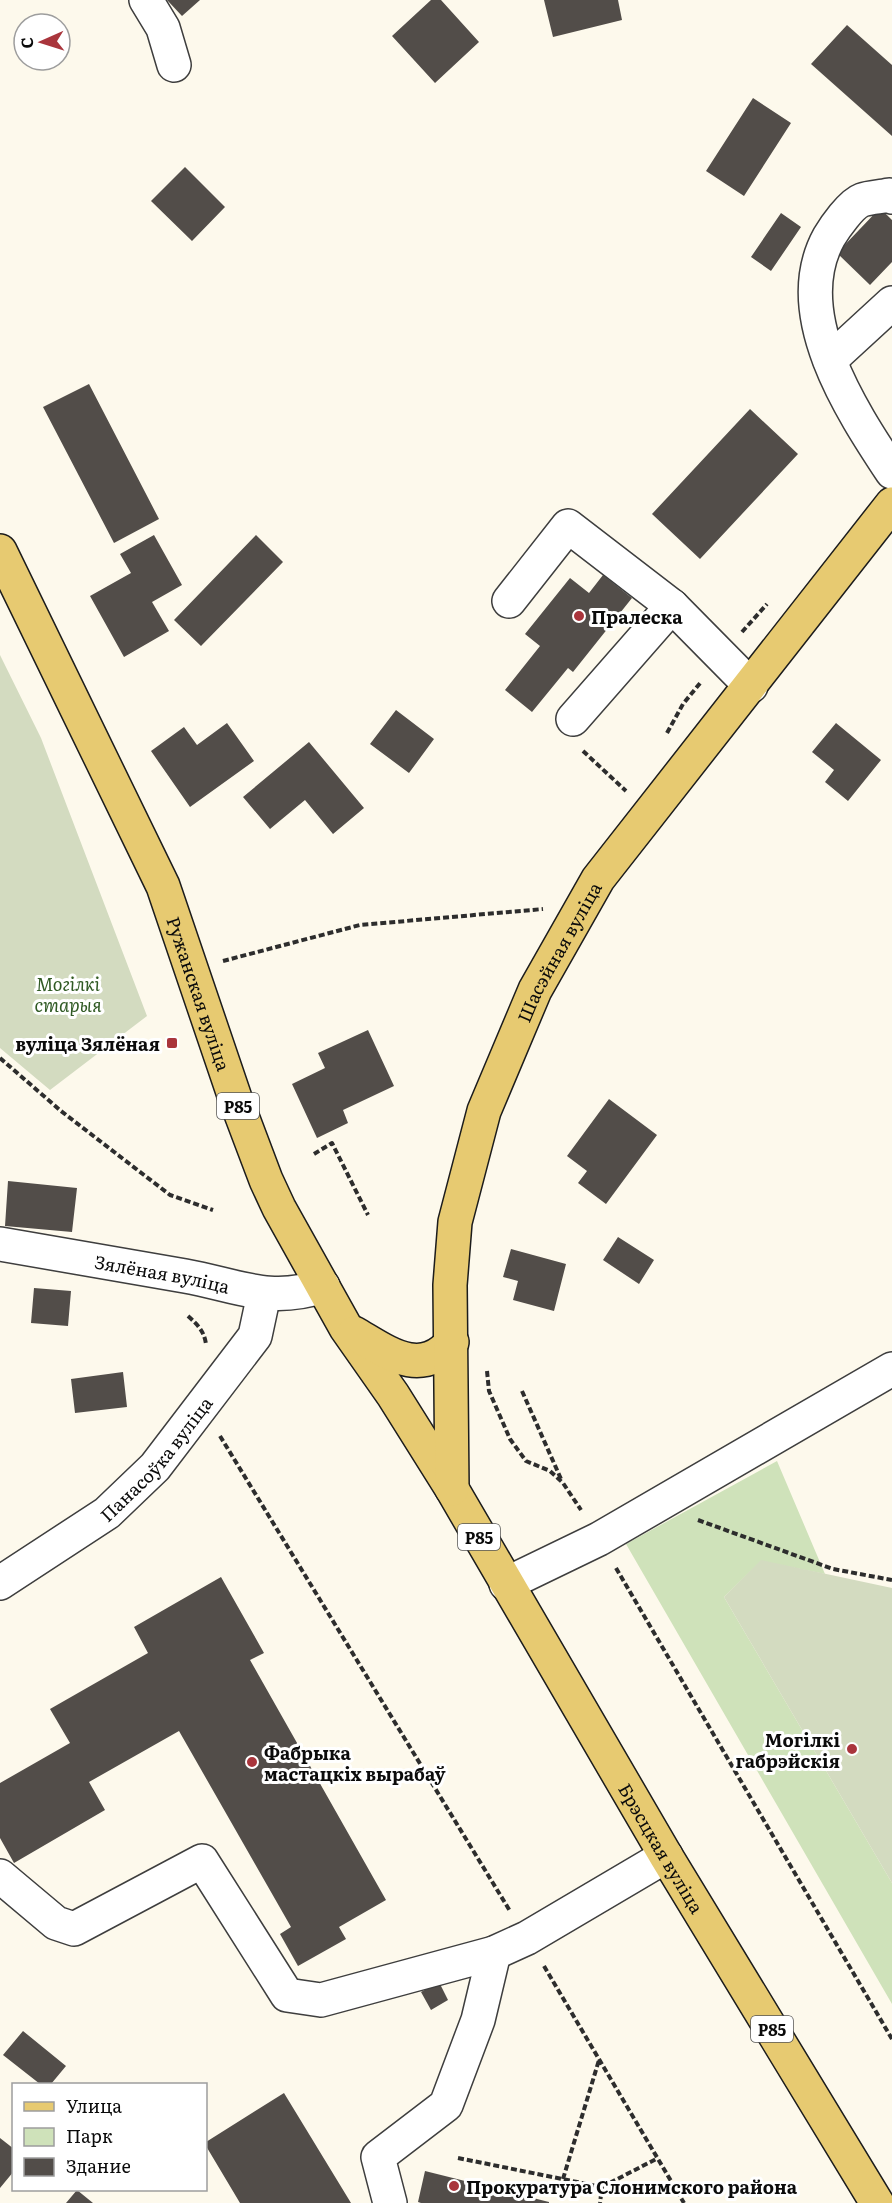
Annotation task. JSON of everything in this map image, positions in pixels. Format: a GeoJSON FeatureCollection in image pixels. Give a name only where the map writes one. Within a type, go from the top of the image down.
{"type":"FeatureCollection","features":[{"type":"Feature","properties":{"kind":"main road","name":"Шасэйная вуліца"},"geometry":{"type":"LineString","coordinates":[[452,1489],[450,1285],[454,1233],[469,1164],[484,1111],[535,990],[598,879],[892,504]]}},
{"type":"Feature","properties":{"kind":"main road","name":"Ружанская вуліца"},"geometry":{"type":"LineString","coordinates":[[0,551],[163,886],[235,1098],[266,1180],[346,1328],[393,1395],[452,1489]]}},
{"type":"Feature","properties":{"kind":"main road"},"geometry":{"type":"LineString","coordinates":[[346,1328],[388,1353],[410,1361],[425,1361],[442,1353],[452,1342]]}},
{"type":"Feature","properties":{"kind":"main road","name":"Брэсцкая вуліца"},"geometry":{"type":"LineString","coordinates":[[452,1489],[666,1856],[877,2203]]}},
{"type":"Feature","properties":{"kind":"street"},"geometry":{"type":"LineString","coordinates":[[146,0],[163,28],[174,65]]}},
{"type":"Feature","properties":{"kind":"street"},"geometry":{"type":"LineString","coordinates":[[892,197],[889,195],[860,200],[837,225],[822,251],[816,285],[818,325],[830,360],[848,401],[892,472]]}},
{"type":"Feature","properties":{"kind":"street"},"geometry":{"type":"LineString","coordinates":[[830,360],[892,303]]}},
{"type":"Feature","properties":{"kind":"street"},"geometry":{"type":"LineString","coordinates":[[509,601],[568,526],[672,606],[751,686]]}},
{"type":"Feature","properties":{"kind":"street"},"geometry":{"type":"LineString","coordinates":[[573,719],[672,606]]}},
{"type":"Feature","properties":{"kind":"street","name":"Зялёная вуліца"},"geometry":{"type":"LineString","coordinates":[[0,1244],[197,1278],[264,1294],[304,1292],[323,1286]]}},
{"type":"Feature","properties":{"kind":"street","name":"Панасоўка вуліца"},"geometry":{"type":"LineString","coordinates":[[0,1583],[107,1513],[155,1467],[255,1336],[264,1294]]}},
{"type":"Feature","properties":{"kind":"street"},"geometry":{"type":"LineString","coordinates":[[506,1584],[599,1539],[892,1369]]}},
{"type":"Feature","properties":{"kind":"street"},"geometry":{"type":"LineString","coordinates":[[0,1876],[56,1923],[74,1929],[202,1861],[287,1995],[321,2000],[494,1953],[527,1938],[666,1856]]}},
{"type":"Feature","properties":{"kind":"street"},"geometry":{"type":"LineString","coordinates":[[390,2203],[378,2157],[446,2105],[478,2020],[494,1953]]}},
{"type":"Feature","properties":{"kind":"path"},"geometry":{"type":"LineString","coordinates":[[666,735],[683,705],[720,657],[774,597]]}},
{"type":"Feature","properties":{"kind":"path"},"geometry":{"type":"LineString","coordinates":[[582,750],[631,795]]}},
{"type":"Feature","properties":{"kind":"path"},"geometry":{"type":"LineString","coordinates":[[222,961],[360,925],[548,908]]}},
{"type":"Feature","properties":{"kind":"path"},"geometry":{"type":"LineString","coordinates":[[0,1058],[62,1111],[170,1195],[213,1210]]}},
{"type":"Feature","properties":{"kind":"path"},"geometry":{"type":"LineString","coordinates":[[314,1154],[332,1143],[368,1215]]}},
{"type":"Feature","properties":{"kind":"path"},"geometry":{"type":"LineString","coordinates":[[188,1316],[200,1326],[205,1336],[208,1354]]}},
{"type":"Feature","properties":{"kind":"path"},"geometry":{"type":"LineString","coordinates":[[486,1360],[489,1391],[510,1439],[526,1461],[550,1471],[563,1483]]}},
{"type":"Feature","properties":{"kind":"path"},"geometry":{"type":"LineString","coordinates":[[522,1391],[563,1483],[599,1539],[892,2039]]}},
{"type":"Feature","properties":{"kind":"path"},"geometry":{"type":"LineString","coordinates":[[216,1430],[527,1938],[684,2203]]}},
{"type":"Feature","properties":{"kind":"path"},"geometry":{"type":"LineString","coordinates":[[658,1504],[833,1569],[892,1580]]}},
{"type":"Feature","properties":{"kind":"path"},"geometry":{"type":"LineString","coordinates":[[563,2179],[599,2060]]}},
{"type":"Feature","properties":{"kind":"path"},"geometry":{"type":"LineString","coordinates":[[458,2158],[602,2187],[658,2158]]}},
{"type":"Feature","properties":{"kind":"path"},"geometry":{"type":"LineString","coordinates":[[600,2203],[602,2187]]}},
{"type":"Feature","properties":{"kind":"green space","name":"Могілкі старыя"},"geometry":{"type":"Polygon","coordinates":[[[0,655],[41,738],[147,1016],[50,1090],[0,1048],[0,655]]]}},
{"type":"Feature","properties":{"kind":"green space"},"geometry":{"type":"Polygon","coordinates":[[[777,1461],[825,1574],[761,1561],[724,1597],[892,1883],[892,2004],[626,1544],[777,1461]]]}},
{"type":"Feature","properties":{"kind":"green space","name":"Могілкі габрэйскія"},"geometry":{"type":"Polygon","coordinates":[[[761,1560],[892,1588],[892,1883],[724,1597],[761,1560]]]}},
{"type":"Feature","properties":{"kind":"building"},"geometry":{"type":"Polygon","coordinates":[[[167,0],[200,0],[182,16],[167,0]]]}},
{"type":"Feature","properties":{"kind":"building"},"geometry":{"type":"Polygon","coordinates":[[[431,0],[441,0],[479,42],[435,83],[392,36],[431,0]]]}},
{"type":"Feature","properties":{"kind":"building"},"geometry":{"type":"Polygon","coordinates":[[[544,0],[618,0],[622,20],[553,37],[544,0]]]}},
{"type":"Feature","properties":{"kind":"building"},"geometry":{"type":"Polygon","coordinates":[[[847,25],[892,65],[892,136],[811,64],[847,25]]]}},
{"type":"Feature","properties":{"kind":"building"},"geometry":{"type":"Polygon","coordinates":[[[753,98],[791,123],[744,196],[706,171],[753,98]]]}},
{"type":"Feature","properties":{"kind":"building"},"geometry":{"type":"Polygon","coordinates":[[[185,167],[225,207],[192,241],[151,201],[185,167]]]}},
{"type":"Feature","properties":{"kind":"building"},"geometry":{"type":"Polygon","coordinates":[[[880,208],[892,220],[892,262],[870,285],[837,253],[880,208]]]}},
{"type":"Feature","properties":{"kind":"building"},"geometry":{"type":"Polygon","coordinates":[[[781,213],[801,227],[771,271],[751,257],[781,213]]]}},
{"type":"Feature","properties":{"kind":"building"},"geometry":{"type":"Polygon","coordinates":[[[89,384],[159,519],[114,543],[43,407],[89,384]]]}},
{"type":"Feature","properties":{"kind":"building"},"geometry":{"type":"Polygon","coordinates":[[[750,409],[798,454],[700,559],[652,514],[750,409]]]}},
{"type":"Feature","properties":{"kind":"building"},"geometry":{"type":"Polygon","coordinates":[[[154,535],[182,585],[152,602],[169,631],[124,657],[90,596],[131,573],[120,554],[154,535]]]}},
{"type":"Feature","properties":{"kind":"building"},"geometry":{"type":"Polygon","coordinates":[[[256,535],[283,562],[201,646],[174,620],[256,535]]]}},
{"type":"Feature","properties":{"kind":"building","name":"Пралеска"},"geometry":{"type":"Polygon","coordinates":[[[603,575],[632,598],[573,672],[568,668],[532,712],[505,690],[540,646],[525,634],[570,578],[589,593],[603,575]]]}},
{"type":"Feature","properties":{"kind":"building"},"geometry":{"type":"Polygon","coordinates":[[[396,710],[434,739],[409,773],[370,744],[396,710]]]}},
{"type":"Feature","properties":{"kind":"building"},"geometry":{"type":"Polygon","coordinates":[[[227,723],[254,761],[190,807],[151,751],[184,727],[197,745],[227,723]]]}},
{"type":"Feature","properties":{"kind":"building"},"geometry":{"type":"Polygon","coordinates":[[[836,723],[881,760],[848,801],[825,782],[834,770],[812,752],[836,723]]]}},
{"type":"Feature","properties":{"kind":"building"},"geometry":{"type":"Polygon","coordinates":[[[309,742],[364,808],[333,834],[305,800],[270,829],[243,797],[309,742]]]}},
{"type":"Feature","properties":{"kind":"building"},"geometry":{"type":"Polygon","coordinates":[[[368,1030],[394,1086],[343,1110],[348,1123],[317,1138],[292,1084],[325,1068],[318,1053],[368,1030]]]}},
{"type":"Feature","properties":{"kind":"building"},"geometry":{"type":"Polygon","coordinates":[[[609,1099],[657,1135],[606,1204],[578,1183],[587,1171],[567,1156],[609,1099]]]}},
{"type":"Feature","properties":{"kind":"building"},"geometry":{"type":"Polygon","coordinates":[[[8,1181],[77,1188],[72,1232],[5,1226],[8,1181]]]}},
{"type":"Feature","properties":{"kind":"building"},"geometry":{"type":"Polygon","coordinates":[[[618,1237],[654,1260],[639,1284],[603,1260],[618,1237]]]}},
{"type":"Feature","properties":{"kind":"building"},"geometry":{"type":"Polygon","coordinates":[[[511,1249],[566,1264],[554,1311],[513,1300],[518,1281],[503,1277],[511,1249]]]}},
{"type":"Feature","properties":{"kind":"building"},"geometry":{"type":"Polygon","coordinates":[[[34,1288],[71,1291],[68,1326],[31,1323],[34,1288]]]}},
{"type":"Feature","properties":{"kind":"building"},"geometry":{"type":"Polygon","coordinates":[[[123,1372],[127,1407],[75,1413],[71,1379],[123,1372]]]}},
{"type":"Feature","properties":{"kind":"building","name":"Фабрыка мастацкіх вырабаў"},"geometry":{"type":"Polygon","coordinates":[[[221,1577],[264,1653],[250,1660],[386,1900],[339,1927],[346,1939],[298,1966],[280,1934],[291,1927],[179,1731],[89,1782],[105,1810],[14,1863],[0,1838],[0,1783],[70,1743],[50,1709],[148,1653],[134,1627],[221,1577]]]}},
{"type":"Feature","properties":{"kind":"building"},"geometry":{"type":"Polygon","coordinates":[[[439,1982],[448,2000],[431,2010],[421,1992],[439,1982]]]}},
{"type":"Feature","properties":{"kind":"building"},"geometry":{"type":"Polygon","coordinates":[[[23,2031],[66,2066],[52,2083],[39,2083],[3,2055],[23,2031]]]}},
{"type":"Feature","properties":{"kind":"building"},"geometry":{"type":"Polygon","coordinates":[[[284,2093],[351,2203],[240,2203],[207,2148],[207,2141],[284,2093]]]}},
{"type":"Feature","properties":{"kind":"building"},"geometry":{"type":"Polygon","coordinates":[[[0,2138],[12,2147],[12,2173],[0,2188],[0,2138]]]}},
{"type":"Feature","properties":{"kind":"building","name":"Прокуратура Слонимского района"},"geometry":{"type":"Polygon","coordinates":[[[425,2171],[549,2203],[421,2203],[418,2202],[425,2171]]]}},
{"type":"Feature","properties":{"kind":"building"},"geometry":{"type":"Polygon","coordinates":[[[78,2191],[93,2203],[66,2203],[78,2191]]]}},
{"type":"Feature","properties":{"kind":"place","name":"Пралеска"},"geometry":{"type":"Point","coordinates":[579,616]}},
{"type":"Feature","properties":{"kind":"place","name":"вуліца Зялёная"},"geometry":{"type":"Point","coordinates":[172,1043]}},
{"type":"Feature","properties":{"kind":"place","name":"Могілкі габрэйскія"},"geometry":{"type":"Point","coordinates":[852,1749]}},
{"type":"Feature","properties":{"kind":"place","name":"Фабрыка мастацкіх вырабаў"},"geometry":{"type":"Point","coordinates":[252,1762]}},
{"type":"Feature","properties":{"kind":"place","name":"Прокуратура Слонимского района"},"geometry":{"type":"Point","coordinates":[454,2186]}}]}
